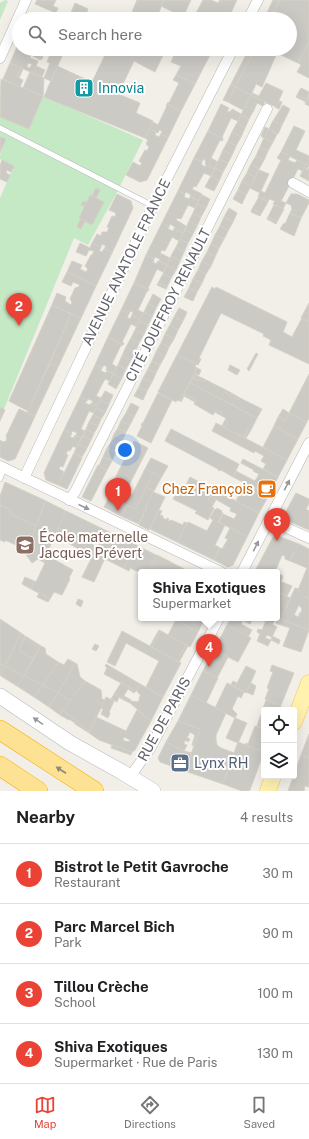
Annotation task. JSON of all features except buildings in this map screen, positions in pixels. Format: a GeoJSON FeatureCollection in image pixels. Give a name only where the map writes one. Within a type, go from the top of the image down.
{"type":"FeatureCollection","features":[{"type":"Feature","properties":{"kind":"highway"},"geometry":{"type":"LineString","coordinates":[[0,730],[94,791]]}},
{"type":"Feature","properties":{"kind":"highway"},"geometry":{"type":"LineString","coordinates":[[0,766],[38,791]]}},
{"type":"Feature","properties":{"kind":"main road"},"geometry":{"type":"LineString","coordinates":[[297,714],[309,683]]}},
{"type":"Feature","properties":{"kind":"main road"},"geometry":{"type":"LineString","coordinates":[[0,696],[70,743],[153,791]]}},
{"type":"Feature","properties":{"kind":"main road"},"geometry":{"type":"LineString","coordinates":[[268,791],[272,779]]}},
{"type":"Feature","properties":{"kind":"street"},"geometry":{"type":"LineString","coordinates":[[21,12],[26,0]]}},
{"type":"Feature","properties":{"kind":"street"},"geometry":{"type":"LineString","coordinates":[[252,12],[258,0]]}},
{"type":"Feature","properties":{"kind":"street"},"geometry":{"type":"LineString","coordinates":[[0,58],[12,31]]}},
{"type":"Feature","properties":{"kind":"street","name":"AVENUE ANATOLE FRANCE"},"geometry":{"type":"LineString","coordinates":[[24,478],[153,206],[229,56]]}},
{"type":"Feature","properties":{"kind":"street","name":"CITÉ JOUFFROY RENAULT"},"geometry":{"type":"LineString","coordinates":[[69,500],[267,109]]}},
{"type":"Feature","properties":{"kind":"street"},"geometry":{"type":"LineString","coordinates":[[293,183],[309,192]]}},
{"type":"Feature","properties":{"kind":"street"},"geometry":{"type":"LineString","coordinates":[[244,569],[309,443]]}},
{"type":"Feature","properties":{"kind":"street"},"geometry":{"type":"LineString","coordinates":[[2,467],[215,569]]}},
{"type":"Feature","properties":{"kind":"street"},"geometry":{"type":"LineString","coordinates":[[269,520],[309,538]]}},
{"type":"Feature","properties":{"kind":"street","name":"RUE DE PARIS"},"geometry":{"type":"LineString","coordinates":[[130,777],[151,747],[216,621]]}},
{"type":"Feature","properties":{"kind":"lane"},"geometry":{"type":"LineString","coordinates":[[0,128],[93,174],[118,190],[153,206]]}},
{"type":"Feature","properties":{"kind":"lane"},"geometry":{"type":"LineString","coordinates":[[0,479],[2,467]]}},
{"type":"Feature","properties":{"kind":"green space"},"geometry":{"type":"Polygon","coordinates":[[[5,0],[8,1],[0,20],[0,3],[5,0]]]}},
{"type":"Feature","properties":{"kind":"green space"},"geometry":{"type":"Polygon","coordinates":[[[43,96],[143,140],[88,245],[74,238],[4,409],[0,407],[0,198],[14,166],[0,159],[6,139],[0,137],[0,117],[29,129],[43,96]]]}},
{"type":"Feature","properties":{"kind":"place","name":"Innovia"},"geometry":{"type":"Point","coordinates":[84,88]}},
{"type":"Feature","properties":{"kind":"place","name":"Parc Marcel Bich"},"geometry":{"type":"Point","coordinates":[19,326]}},
{"type":"Feature","properties":{"kind":"place","name":"Chez François"},"geometry":{"type":"Point","coordinates":[267,489]}},
{"type":"Feature","properties":{"kind":"place","name":"Bistrot le Petit Gavroche"},"geometry":{"type":"Point","coordinates":[118,511]}},
{"type":"Feature","properties":{"kind":"place","name":"Tillou Crèche"},"geometry":{"type":"Point","coordinates":[277,541]}},
{"type":"Feature","properties":{"kind":"place","name":"École maternelle Jacques Prévert"},"geometry":{"type":"Point","coordinates":[25,545]}},
{"type":"Feature","properties":{"kind":"place","name":"Shiva Exotiques"},"geometry":{"type":"Point","coordinates":[209,667]}},
{"type":"Feature","properties":{"kind":"place","name":"Lynx RH"},"geometry":{"type":"Point","coordinates":[180,763]}}]}
